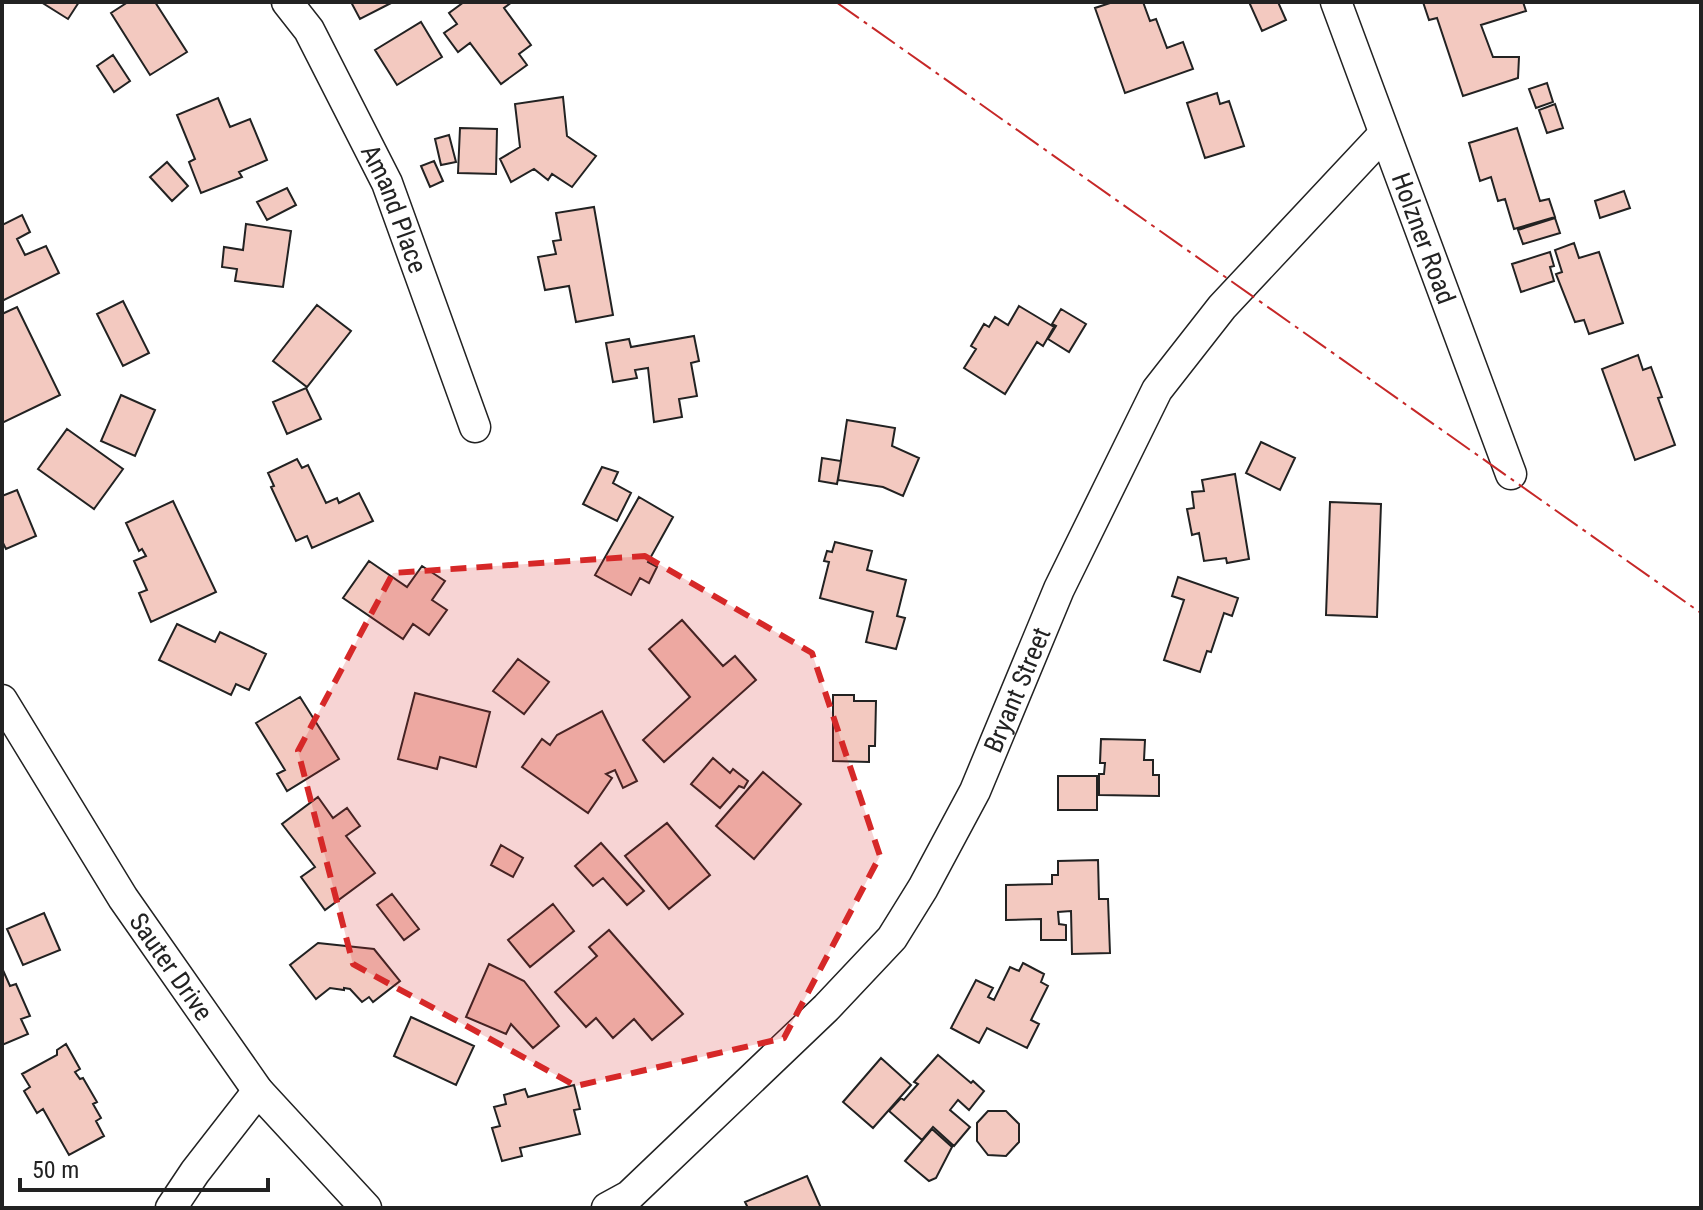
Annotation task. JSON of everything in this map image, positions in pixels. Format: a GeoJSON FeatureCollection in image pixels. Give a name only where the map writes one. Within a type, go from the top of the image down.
{"type":"FeatureCollection","features":[{"type":"Feature","properties":{"kind":"street","name":"Amand Place"},"geometry":{"type":"LineString","coordinates":[[287,2],[309,30],[387,183],[475,427]]}},
{"type":"Feature","properties":{"kind":"street","name":"Holzner Road"},"geometry":{"type":"LineString","coordinates":[[1336,2],[1511,474]]}},
{"type":"Feature","properties":{"kind":"street","name":"Bryant Street"},"geometry":{"type":"LineString","coordinates":[[607,1208],[629,1196],[826,1008],[892,938],[923,888],[975,791],[1059,589],[1157,390],[1222,307],[1383,135]]}},
{"type":"Feature","properties":{"kind":"street","name":"Sauter Drive"},"geometry":{"type":"LineString","coordinates":[[4,708],[123,898],[258,1091],[366,1208]]}},
{"type":"Feature","properties":{"kind":"street"},"geometry":{"type":"LineString","coordinates":[[171,1208],[258,1091]]}},
{"type":"Feature","properties":{"kind":"highlighted area"},"geometry":{"type":"Polygon","coordinates":[[[645,556],[812,653],[880,856],[784,1038],[576,1086],[353,964],[298,751],[393,573],[645,556]]]}},
{"type":"Feature","properties":{"kind":"building"},"geometry":{"type":"Polygon","coordinates":[[[41,2],[79,2],[68,19],[41,2]]]}},
{"type":"Feature","properties":{"kind":"building"},"geometry":{"type":"Polygon","coordinates":[[[128,2],[155,2],[187,52],[150,75],[111,13],[128,2]]]}},
{"type":"Feature","properties":{"kind":"building"},"geometry":{"type":"Polygon","coordinates":[[[351,2],[393,2],[360,19],[351,2]]]}},
{"type":"Feature","properties":{"kind":"building"},"geometry":{"type":"Polygon","coordinates":[[[464,2],[512,2],[504,8],[531,45],[519,54],[527,65],[501,84],[470,43],[458,52],[444,33],[457,24],[449,13],[464,2]]]}},
{"type":"Feature","properties":{"kind":"building"},"geometry":{"type":"Polygon","coordinates":[[[1113,2],[1143,2],[1150,21],[1156,19],[1167,48],[1183,42],[1193,69],[1125,93],[1095,8],[1113,2]]]}},
{"type":"Feature","properties":{"kind":"building"},"geometry":{"type":"Polygon","coordinates":[[[1249,2],[1278,2],[1286,20],[1262,31],[1249,2]]]}},
{"type":"Feature","properties":{"kind":"building"},"geometry":{"type":"Polygon","coordinates":[[[1423,2],[1523,2],[1526,11],[1481,25],[1493,57],[1519,57],[1518,78],[1463,96],[1437,18],[1429,20],[1423,2]]]}},
{"type":"Feature","properties":{"kind":"building"},"geometry":{"type":"Polygon","coordinates":[[[421,22],[442,57],[397,85],[375,50],[421,22]]]}},
{"type":"Feature","properties":{"kind":"building"},"geometry":{"type":"Polygon","coordinates":[[[113,55],[130,81],[114,92],[97,66],[113,55]]]}},
{"type":"Feature","properties":{"kind":"building"},"geometry":{"type":"Polygon","coordinates":[[[1547,83],[1553,102],[1536,108],[1529,89],[1547,83]]]}},
{"type":"Feature","properties":{"kind":"building"},"geometry":{"type":"Polygon","coordinates":[[[1217,93],[1220,104],[1229,101],[1244,146],[1205,158],[1187,103],[1217,93]]]}},
{"type":"Feature","properties":{"kind":"building"},"geometry":{"type":"Polygon","coordinates":[[[563,97],[567,136],[596,156],[572,187],[552,174],[548,180],[534,169],[511,182],[500,159],[520,147],[515,104],[563,97]]]}},
{"type":"Feature","properties":{"kind":"building"},"geometry":{"type":"Polygon","coordinates":[[[218,98],[230,127],[250,119],[267,160],[239,172],[242,177],[201,193],[189,162],[195,159],[177,115],[218,98]]]}},
{"type":"Feature","properties":{"kind":"building"},"geometry":{"type":"Polygon","coordinates":[[[1555,104],[1563,128],[1547,133],[1539,110],[1555,104]]]}},
{"type":"Feature","properties":{"kind":"building"},"geometry":{"type":"Polygon","coordinates":[[[460,128],[497,129],[496,174],[458,173],[460,128]]]}},
{"type":"Feature","properties":{"kind":"building"},"geometry":{"type":"Polygon","coordinates":[[[1517,128],[1540,201],[1549,199],[1555,217],[1514,229],[1505,199],[1498,201],[1491,177],[1480,181],[1469,143],[1517,128]]]}},
{"type":"Feature","properties":{"kind":"building"},"geometry":{"type":"Polygon","coordinates":[[[449,135],[456,162],[441,165],[435,139],[449,135]]]}},
{"type":"Feature","properties":{"kind":"building"},"geometry":{"type":"Polygon","coordinates":[[[434,161],[443,181],[430,187],[421,166],[434,161]]]}},
{"type":"Feature","properties":{"kind":"building"},"geometry":{"type":"Polygon","coordinates":[[[167,162],[188,186],[172,201],[150,177],[167,162]]]}},
{"type":"Feature","properties":{"kind":"building"},"geometry":{"type":"Polygon","coordinates":[[[287,188],[296,205],[267,220],[257,202],[287,188]]]}},
{"type":"Feature","properties":{"kind":"building"},"geometry":{"type":"Polygon","coordinates":[[[1624,191],[1630,208],[1600,218],[1595,201],[1624,191]]]}},
{"type":"Feature","properties":{"kind":"building"},"geometry":{"type":"Polygon","coordinates":[[[594,207],[613,315],[576,322],[569,286],[545,290],[538,257],[556,254],[553,241],[561,240],[556,213],[594,207]]]}},
{"type":"Feature","properties":{"kind":"building"},"geometry":{"type":"Polygon","coordinates":[[[22,215],[30,232],[17,239],[25,255],[46,246],[59,273],[2,301],[2,225],[22,215]]]}},
{"type":"Feature","properties":{"kind":"building"},"geometry":{"type":"Polygon","coordinates":[[[1555,218],[1560,233],[1523,244],[1518,230],[1555,218]]]}},
{"type":"Feature","properties":{"kind":"building"},"geometry":{"type":"Polygon","coordinates":[[[246,224],[291,231],[283,287],[235,281],[237,269],[222,267],[224,247],[243,250],[246,224]]]}},
{"type":"Feature","properties":{"kind":"building"},"geometry":{"type":"Polygon","coordinates":[[[1574,243],[1579,258],[1599,252],[1623,323],[1589,334],[1584,320],[1575,322],[1556,274],[1562,272],[1555,250],[1574,243]]]}},
{"type":"Feature","properties":{"kind":"building"},"geometry":{"type":"Polygon","coordinates":[[[1550,252],[1554,281],[1521,292],[1512,264],[1550,252]]]}},
{"type":"Feature","properties":{"kind":"building"},"geometry":{"type":"Polygon","coordinates":[[[123,301],[149,353],[123,366],[97,314],[123,301]]]}},
{"type":"Feature","properties":{"kind":"building"},"geometry":{"type":"Polygon","coordinates":[[[317,305],[351,331],[307,387],[273,361],[317,305]]]}},
{"type":"Feature","properties":{"kind":"building"},"geometry":{"type":"Polygon","coordinates":[[[1019,306],[1054,327],[1043,346],[1037,342],[1005,394],[964,368],[976,349],[971,346],[984,324],[989,327],[995,317],[1008,325],[1019,306]]]}},
{"type":"Feature","properties":{"kind":"building"},"geometry":{"type":"Polygon","coordinates":[[[17,307],[60,395],[2,423],[2,314],[17,307]]]}},
{"type":"Feature","properties":{"kind":"building"},"geometry":{"type":"Polygon","coordinates":[[[1061,309],[1086,324],[1069,352],[1048,339],[1061,309]]]}},
{"type":"Feature","properties":{"kind":"building"},"geometry":{"type":"Polygon","coordinates":[[[694,336],[699,361],[691,363],[697,396],[679,399],[682,417],[654,422],[648,368],[635,370],[637,378],[613,382],[606,343],[629,339],[631,347],[694,336]]]}},
{"type":"Feature","properties":{"kind":"building"},"geometry":{"type":"Polygon","coordinates":[[[1638,355],[1643,370],[1651,367],[1662,397],[1658,398],[1675,445],[1635,460],[1602,369],[1638,355]]]}},
{"type":"Feature","properties":{"kind":"building"},"geometry":{"type":"Polygon","coordinates":[[[306,388],[321,419],[287,434],[273,402],[306,388]]]}},
{"type":"Feature","properties":{"kind":"building"},"geometry":{"type":"Polygon","coordinates":[[[121,395],[155,410],[135,456],[101,441],[121,395]]]}},
{"type":"Feature","properties":{"kind":"building"},"geometry":{"type":"Polygon","coordinates":[[[847,420],[895,428],[892,446],[919,458],[903,496],[883,487],[838,480],[847,420]]]}},
{"type":"Feature","properties":{"kind":"building"},"geometry":{"type":"Polygon","coordinates":[[[67,429],[123,469],[94,509],[38,469],[67,429]]]}},
{"type":"Feature","properties":{"kind":"building"},"geometry":{"type":"Polygon","coordinates":[[[1261,442],[1295,458],[1280,490],[1246,473],[1261,442]]]}},
{"type":"Feature","properties":{"kind":"building"},"geometry":{"type":"Polygon","coordinates":[[[822,458],[841,461],[837,484],[819,481],[822,458]]]}},
{"type":"Feature","properties":{"kind":"building"},"geometry":{"type":"Polygon","coordinates":[[[297,459],[302,468],[308,465],[326,503],[337,498],[339,503],[359,493],[373,521],[312,548],[307,536],[296,541],[271,487],[274,486],[268,473],[297,459]]]}},
{"type":"Feature","properties":{"kind":"building"},"geometry":{"type":"Polygon","coordinates":[[[602,467],[618,472],[613,483],[631,493],[617,521],[583,504],[602,467]]]}},
{"type":"Feature","properties":{"kind":"building"},"geometry":{"type":"Polygon","coordinates":[[[1235,474],[1249,559],[1227,563],[1226,558],[1204,561],[1199,533],[1192,535],[1187,509],[1194,508],[1192,492],[1204,491],[1202,480],[1235,474]]]}},
{"type":"Feature","properties":{"kind":"building"},"geometry":{"type":"Polygon","coordinates":[[[17,490],[36,536],[6,549],[2,541],[2,496],[17,490]]]}},
{"type":"Feature","properties":{"kind":"building"},"geometry":{"type":"Polygon","coordinates":[[[639,497],[673,517],[648,562],[657,567],[649,583],[640,578],[631,595],[595,575],[639,497]]]}},
{"type":"Feature","properties":{"kind":"building"},"geometry":{"type":"Polygon","coordinates":[[[173,501],[216,592],[151,622],[139,593],[147,590],[134,561],[146,556],[142,549],[139,551],[126,523],[173,501]]]}},
{"type":"Feature","properties":{"kind":"building"},"geometry":{"type":"Polygon","coordinates":[[[1330,502],[1381,504],[1377,617],[1326,615],[1330,502]]]}},
{"type":"Feature","properties":{"kind":"building"},"geometry":{"type":"Polygon","coordinates":[[[835,542],[872,551],[867,570],[906,580],[897,616],[905,618],[896,649],[866,642],[873,612],[820,598],[829,562],[824,561],[827,551],[832,552],[835,542]]]}},
{"type":"Feature","properties":{"kind":"building"},"geometry":{"type":"Polygon","coordinates":[[[369,561],[407,587],[422,566],[445,581],[432,600],[447,610],[429,635],[413,624],[403,639],[343,598],[369,561]]]}},
{"type":"Feature","properties":{"kind":"building"},"geometry":{"type":"Polygon","coordinates":[[[1178,577],[1238,598],[1232,616],[1224,613],[1211,652],[1207,651],[1200,672],[1164,660],[1184,600],[1172,596],[1178,577]]]}},
{"type":"Feature","properties":{"kind":"building"},"geometry":{"type":"Polygon","coordinates":[[[682,620],[723,666],[735,656],[756,680],[664,762],[643,740],[690,697],[649,649],[682,620]]]}},
{"type":"Feature","properties":{"kind":"building"},"geometry":{"type":"Polygon","coordinates":[[[177,624],[215,642],[220,632],[266,654],[249,690],[236,684],[231,695],[159,660],[177,624]]]}},
{"type":"Feature","properties":{"kind":"building"},"geometry":{"type":"Polygon","coordinates":[[[518,659],[549,682],[524,714],[493,691],[518,659]]]}},
{"type":"Feature","properties":{"kind":"building"},"geometry":{"type":"Polygon","coordinates":[[[415,693],[490,712],[476,767],[440,757],[437,769],[398,759],[415,693]]]}},
{"type":"Feature","properties":{"kind":"building"},"geometry":{"type":"Polygon","coordinates":[[[833,695],[854,695],[854,701],[876,701],[875,746],[869,746],[869,762],[833,761],[833,695]]]}},
{"type":"Feature","properties":{"kind":"building"},"geometry":{"type":"Polygon","coordinates":[[[300,697],[339,759],[287,791],[277,774],[285,770],[256,723],[300,697]]]}},
{"type":"Feature","properties":{"kind":"building"},"geometry":{"type":"Polygon","coordinates":[[[602,711],[637,781],[623,788],[615,770],[606,774],[612,778],[588,813],[522,767],[542,739],[550,745],[557,735],[602,711]]]}},
{"type":"Feature","properties":{"kind":"building"},"geometry":{"type":"Polygon","coordinates":[[[1101,739],[1145,740],[1144,760],[1153,760],[1153,775],[1159,775],[1159,796],[1099,795],[1099,774],[1104,774],[1105,763],[1100,763],[1101,739]]]}},
{"type":"Feature","properties":{"kind":"building"},"geometry":{"type":"Polygon","coordinates":[[[713,758],[730,773],[733,769],[748,781],[744,788],[739,786],[720,808],[691,784],[713,758]]]}},
{"type":"Feature","properties":{"kind":"building"},"geometry":{"type":"Polygon","coordinates":[[[763,772],[801,804],[754,859],[716,826],[763,772]]]}},
{"type":"Feature","properties":{"kind":"building"},"geometry":{"type":"Polygon","coordinates":[[[1058,776],[1097,776],[1097,810],[1058,810],[1058,776]]]}},
{"type":"Feature","properties":{"kind":"building"},"geometry":{"type":"Polygon","coordinates":[[[318,797],[333,818],[347,808],[360,826],[346,836],[375,873],[325,910],[301,877],[315,867],[282,824],[318,797]]]}},
{"type":"Feature","properties":{"kind":"building"},"geometry":{"type":"Polygon","coordinates":[[[667,823],[710,875],[669,909],[625,856],[667,823]]]}},
{"type":"Feature","properties":{"kind":"building"},"geometry":{"type":"Polygon","coordinates":[[[601,843],[644,891],[627,905],[603,878],[593,886],[575,866],[601,843]]]}},
{"type":"Feature","properties":{"kind":"building"},"geometry":{"type":"Polygon","coordinates":[[[501,845],[523,858],[513,877],[491,865],[501,845]]]}},
{"type":"Feature","properties":{"kind":"building"},"geometry":{"type":"Polygon","coordinates":[[[1098,860],[1099,899],[1108,899],[1110,953],[1072,954],[1071,911],[1058,912],[1059,924],[1066,925],[1066,940],[1041,940],[1041,919],[1006,920],[1006,885],[1052,884],[1052,875],[1058,875],[1058,861],[1098,860]]]}},
{"type":"Feature","properties":{"kind":"building"},"geometry":{"type":"Polygon","coordinates":[[[392,894],[419,929],[404,940],[377,905],[392,894]]]}},
{"type":"Feature","properties":{"kind":"building"},"geometry":{"type":"Polygon","coordinates":[[[553,904],[574,931],[530,967],[508,940],[553,904]]]}},
{"type":"Feature","properties":{"kind":"building"},"geometry":{"type":"Polygon","coordinates":[[[44,913],[60,950],[23,965],[7,929],[44,913]]]}},
{"type":"Feature","properties":{"kind":"building"},"geometry":{"type":"Polygon","coordinates":[[[609,930],[683,1014],[652,1040],[634,1019],[613,1038],[596,1018],[586,1027],[555,992],[597,956],[589,947],[609,930]]]}},
{"type":"Feature","properties":{"kind":"building"},"geometry":{"type":"Polygon","coordinates":[[[318,943],[374,949],[400,981],[373,1002],[369,997],[362,1002],[350,989],[344,988],[330,988],[316,999],[290,965],[318,943]]]}},
{"type":"Feature","properties":{"kind":"building"},"geometry":{"type":"Polygon","coordinates":[[[1023,963],[1044,974],[1041,982],[1048,986],[1031,1020],[1039,1024],[1027,1048],[987,1028],[979,1043],[951,1028],[976,980],[993,988],[988,997],[994,1000],[1010,967],[1019,971],[1023,963]]]}},
{"type":"Feature","properties":{"kind":"building"},"geometry":{"type":"Polygon","coordinates":[[[489,964],[524,981],[559,1026],[533,1048],[511,1024],[506,1034],[466,1017],[489,964]]]}},
{"type":"Feature","properties":{"kind":"building"},"geometry":{"type":"Polygon","coordinates":[[[2,968],[10,986],[16,984],[30,1016],[21,1019],[28,1034],[2,1045],[2,968]]]}},
{"type":"Feature","properties":{"kind":"building"},"geometry":{"type":"Polygon","coordinates":[[[411,1017],[474,1046],[456,1085],[394,1056],[411,1017]]]}},
{"type":"Feature","properties":{"kind":"building"},"geometry":{"type":"Polygon","coordinates":[[[66,1044],[80,1069],[75,1072],[80,1079],[83,1078],[97,1102],[93,1104],[101,1118],[96,1121],[104,1136],[69,1155],[43,1109],[37,1113],[24,1091],[30,1087],[22,1074],[57,1055],[57,1050],[66,1044]]]}},
{"type":"Feature","properties":{"kind":"building"},"geometry":{"type":"Polygon","coordinates":[[[938,1055],[984,1091],[969,1110],[958,1100],[950,1110],[970,1127],[954,1146],[933,1127],[922,1140],[889,1111],[918,1084],[914,1082],[938,1055]]]}},
{"type":"Feature","properties":{"kind":"building"},"geometry":{"type":"Polygon","coordinates":[[[881,1058],[911,1085],[873,1128],[843,1102],[881,1058]]]}},
{"type":"Feature","properties":{"kind":"building"},"geometry":{"type":"Polygon","coordinates":[[[574,1085],[580,1109],[574,1110],[580,1134],[520,1148],[522,1156],[502,1161],[492,1128],[500,1126],[494,1107],[506,1104],[504,1095],[525,1089],[528,1097],[574,1085]]]}},
{"type":"Feature","properties":{"kind":"building"},"geometry":{"type":"Polygon","coordinates":[[[988,1111],[1006,1111],[1019,1124],[1019,1142],[1006,1156],[988,1155],[977,1141],[977,1123],[988,1111]]]}},
{"type":"Feature","properties":{"kind":"building"},"geometry":{"type":"Polygon","coordinates":[[[932,1129],[952,1147],[936,1178],[929,1181],[905,1161],[932,1129]]]}},
{"type":"Feature","properties":{"kind":"building"},"geometry":{"type":"Polygon","coordinates":[[[807,1176],[821,1208],[748,1208],[745,1202],[807,1176]]]}},
{"type":"Feature","properties":{"kind":"power"},"geometry":{"type":"LineString","coordinates":[[836,2],[1701,613]]}}]}
